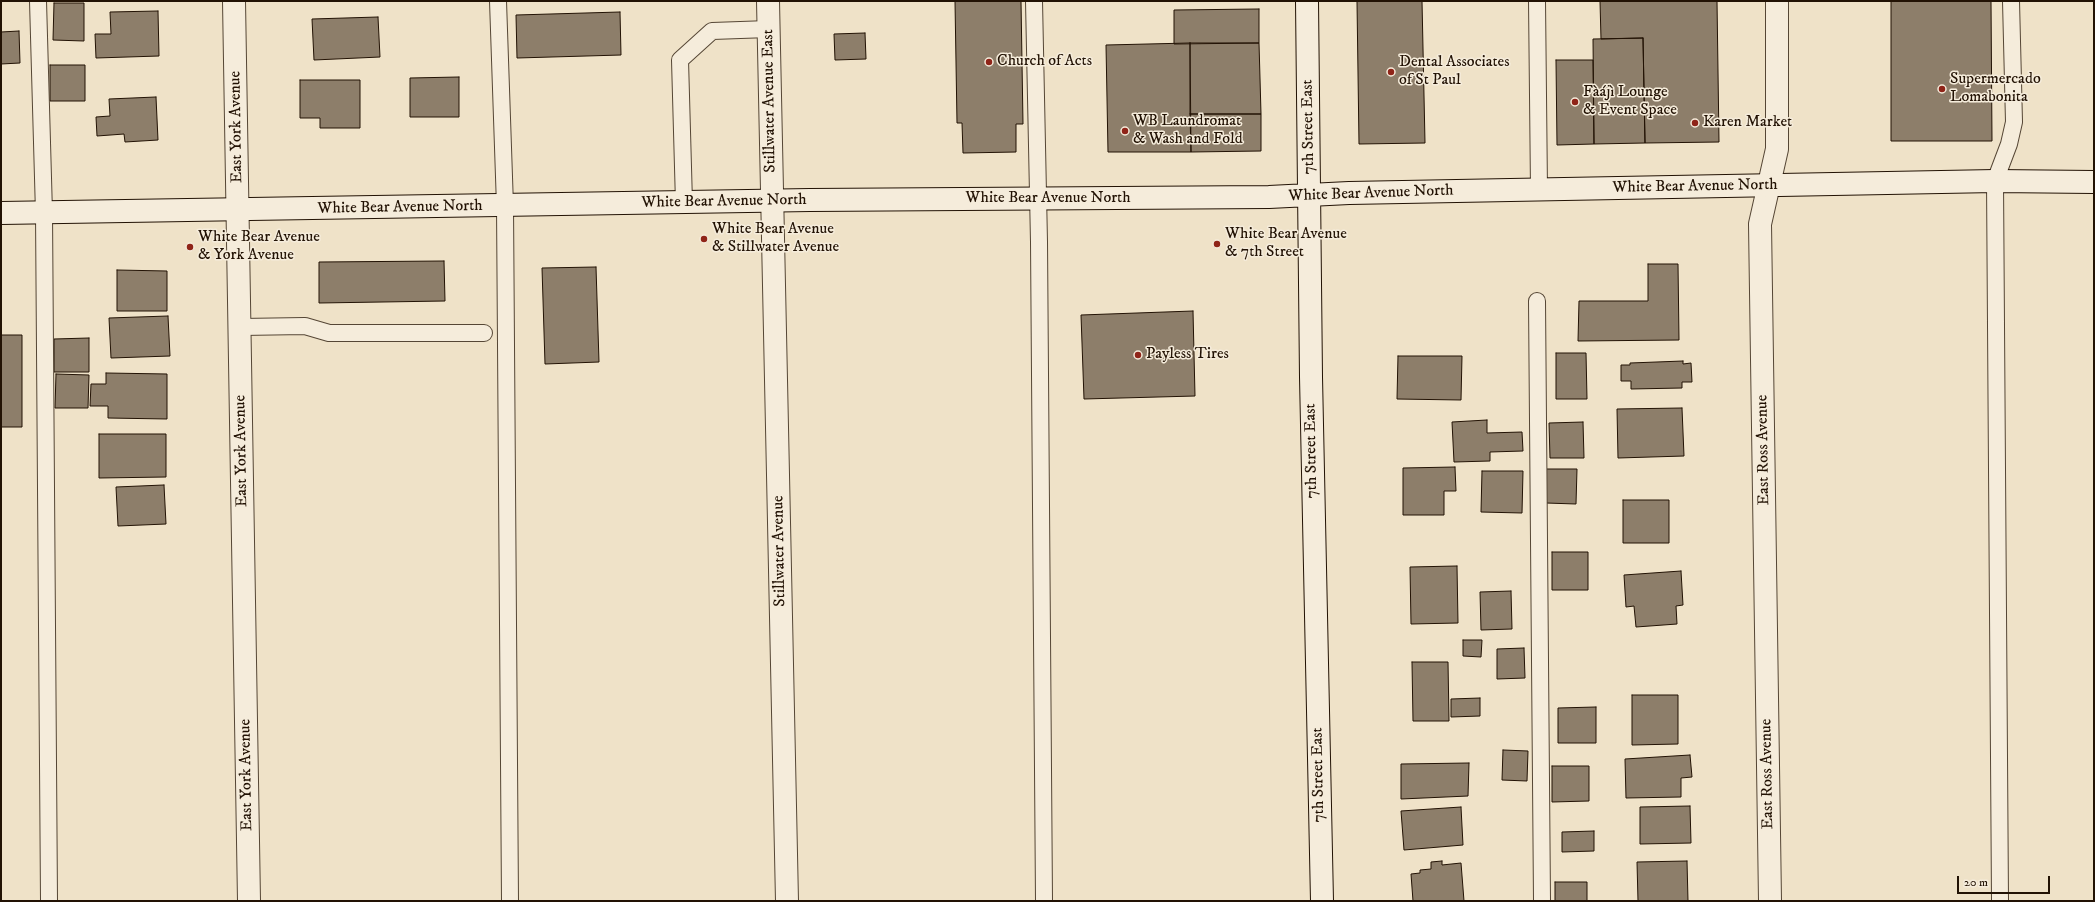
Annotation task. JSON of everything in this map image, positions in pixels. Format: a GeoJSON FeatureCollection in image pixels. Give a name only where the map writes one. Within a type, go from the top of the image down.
{"type":"FeatureCollection","features":[{"type":"Feature","properties":{"kind":"street","name":"East York Avenue"},"geometry":{"type":"LineString","coordinates":[[234,1],[241,327],[249,901]]}},
{"type":"Feature","properties":{"kind":"street","name":"Stillwater Avenue East"},"geometry":{"type":"LineString","coordinates":[[768,1],[773,201]]}},
{"type":"Feature","properties":{"kind":"street","name":"7th Street East"},"geometry":{"type":"LineString","coordinates":[[1307,1],[1311,377],[1322,901]]}},
{"type":"Feature","properties":{"kind":"street","name":"East Ross Avenue"},"geometry":{"type":"LineString","coordinates":[[1770,901],[1760,224],[1777,148],[1777,1]]}},
{"type":"Feature","properties":{"kind":"street","name":"White Bear Avenue North"},"geometry":{"type":"LineString","coordinates":[[1,213],[773,201],[1309,196],[1349,193],[1995,181],[2094,182]]}},
{"type":"Feature","properties":{"kind":"street","name":"Stillwater Avenue"},"geometry":{"type":"LineString","coordinates":[[773,201],[787,901]]}},
{"type":"Feature","properties":{"kind":"lane"},"geometry":{"type":"LineString","coordinates":[[38,1],[44,213],[49,901]]}},
{"type":"Feature","properties":{"kind":"lane"},"geometry":{"type":"LineString","coordinates":[[498,1],[506,206],[510,901]]}},
{"type":"Feature","properties":{"kind":"lane"},"geometry":{"type":"LineString","coordinates":[[1034,1],[1038,199],[1044,901]]}},
{"type":"Feature","properties":{"kind":"lane"},"geometry":{"type":"LineString","coordinates":[[1537,1],[1539,190]]}},
{"type":"Feature","properties":{"kind":"lane"},"geometry":{"type":"LineString","coordinates":[[2000,901],[1995,181],[2009,144],[2014,122],[2011,1]]}},
{"type":"Feature","properties":{"kind":"lane"},"geometry":{"type":"LineString","coordinates":[[684,203],[680,60],[712,31],[769,29]]}},
{"type":"Feature","properties":{"kind":"lane"},"geometry":{"type":"LineString","coordinates":[[1537,301],[1542,901]]}},
{"type":"Feature","properties":{"kind":"lane"},"geometry":{"type":"LineString","coordinates":[[241,327],[305,326],[329,333],[484,333]]}},
{"type":"Feature","properties":{"kind":"building","name":"Church of Acts"},"geometry":{"type":"Polygon","coordinates":[[[955,1],[1021,1],[1023,124],[1016,124],[1016,152],[963,153],[962,123],[957,123],[955,1]]]}},
{"type":"Feature","properties":{"kind":"building","name":"Dental Associates of St Paul"},"geometry":{"type":"Polygon","coordinates":[[[1357,1],[1422,1],[1425,143],[1359,144],[1357,1]]]}},
{"type":"Feature","properties":{"kind":"building"},"geometry":{"type":"Polygon","coordinates":[[[1600,1],[1717,1],[1719,142],[1645,143],[1643,38],[1601,39],[1600,1]]]}},
{"type":"Feature","properties":{"kind":"building","name":"Supermercado Lomabonita"},"geometry":{"type":"Polygon","coordinates":[[[1891,1],[1991,1],[1992,141],[1891,141],[1891,1]]]}},
{"type":"Feature","properties":{"kind":"building"},"geometry":{"type":"Polygon","coordinates":[[[54,3],[84,3],[84,41],[53,40],[54,3]]]}},
{"type":"Feature","properties":{"kind":"building"},"geometry":{"type":"Polygon","coordinates":[[[1259,9],[1259,43],[1174,44],[1174,10],[1259,9]]]}},
{"type":"Feature","properties":{"kind":"building"},"geometry":{"type":"Polygon","coordinates":[[[158,11],[159,56],[96,58],[95,34],[111,34],[110,12],[158,11]]]}},
{"type":"Feature","properties":{"kind":"building"},"geometry":{"type":"Polygon","coordinates":[[[620,12],[621,55],[517,58],[516,15],[620,12]]]}},
{"type":"Feature","properties":{"kind":"building"},"geometry":{"type":"Polygon","coordinates":[[[378,17],[380,57],[314,60],[312,19],[378,17]]]}},
{"type":"Feature","properties":{"kind":"building"},"geometry":{"type":"Polygon","coordinates":[[[19,31],[20,63],[1,64],[1,32],[19,31]]]}},
{"type":"Feature","properties":{"kind":"building"},"geometry":{"type":"Polygon","coordinates":[[[865,33],[866,59],[835,60],[834,34],[865,33]]]}},
{"type":"Feature","properties":{"kind":"building"},"geometry":{"type":"Polygon","coordinates":[[[1643,38],[1645,143],[1594,144],[1593,39],[1643,38]]]}},
{"type":"Feature","properties":{"kind":"building"},"geometry":{"type":"Polygon","coordinates":[[[1190,43],[1259,43],[1261,114],[1190,114],[1190,43]]]}},
{"type":"Feature","properties":{"kind":"building"},"geometry":{"type":"Polygon","coordinates":[[[1190,43],[1191,152],[1108,152],[1106,45],[1190,43]]]}},
{"type":"Feature","properties":{"kind":"building","name":"Fàájì Lounge & Event Space"},"geometry":{"type":"Polygon","coordinates":[[[1556,60],[1593,60],[1594,144],[1557,145],[1556,60]]]}},
{"type":"Feature","properties":{"kind":"building"},"geometry":{"type":"Polygon","coordinates":[[[50,65],[85,65],[85,101],[50,101],[50,65]]]}},
{"type":"Feature","properties":{"kind":"building"},"geometry":{"type":"Polygon","coordinates":[[[459,77],[459,117],[410,117],[410,78],[459,77]]]}},
{"type":"Feature","properties":{"kind":"building"},"geometry":{"type":"Polygon","coordinates":[[[300,80],[360,80],[360,128],[320,128],[320,118],[300,118],[300,80]]]}},
{"type":"Feature","properties":{"kind":"building"},"geometry":{"type":"Polygon","coordinates":[[[156,97],[158,140],[125,142],[124,134],[97,136],[96,117],[110,116],[109,99],[156,97]]]}},
{"type":"Feature","properties":{"kind":"building"},"geometry":{"type":"Polygon","coordinates":[[[1190,114],[1261,114],[1261,151],[1191,152],[1190,114]]]}},
{"type":"Feature","properties":{"kind":"building"},"geometry":{"type":"Polygon","coordinates":[[[444,261],[445,301],[319,303],[319,262],[444,261]]]}},
{"type":"Feature","properties":{"kind":"building"},"geometry":{"type":"Polygon","coordinates":[[[1648,264],[1678,264],[1679,340],[1578,341],[1579,301],[1648,301],[1648,264]]]}},
{"type":"Feature","properties":{"kind":"building"},"geometry":{"type":"Polygon","coordinates":[[[596,267],[599,362],[545,364],[542,268],[596,267]]]}},
{"type":"Feature","properties":{"kind":"building"},"geometry":{"type":"Polygon","coordinates":[[[117,270],[167,271],[167,311],[117,311],[117,270]]]}},
{"type":"Feature","properties":{"kind":"building","name":"Payless Tires"},"geometry":{"type":"Polygon","coordinates":[[[1193,311],[1195,396],[1084,399],[1081,315],[1193,311]]]}},
{"type":"Feature","properties":{"kind":"building"},"geometry":{"type":"Polygon","coordinates":[[[168,316],[170,356],[111,358],[109,318],[168,316]]]}},
{"type":"Feature","properties":{"kind":"building"},"geometry":{"type":"Polygon","coordinates":[[[1,335],[22,335],[22,427],[1,427],[1,335]]]}},
{"type":"Feature","properties":{"kind":"building"},"geometry":{"type":"Polygon","coordinates":[[[89,338],[89,372],[54,372],[54,339],[89,338]]]}},
{"type":"Feature","properties":{"kind":"building"},"geometry":{"type":"Polygon","coordinates":[[[1556,353],[1586,353],[1587,399],[1556,399],[1556,353]]]}},
{"type":"Feature","properties":{"kind":"building"},"geometry":{"type":"Polygon","coordinates":[[[1398,356],[1462,356],[1461,400],[1397,399],[1398,356]]]}},
{"type":"Feature","properties":{"kind":"building"},"geometry":{"type":"Polygon","coordinates":[[[1683,361],[1683,364],[1691,363],[1692,382],[1682,382],[1682,388],[1631,389],[1631,381],[1621,381],[1621,365],[1630,365],[1630,363],[1683,361]]]}},
{"type":"Feature","properties":{"kind":"building"},"geometry":{"type":"Polygon","coordinates":[[[106,373],[167,374],[167,419],[108,418],[108,406],[90,406],[91,384],[106,384],[106,373]]]}},
{"type":"Feature","properties":{"kind":"building"},"geometry":{"type":"Polygon","coordinates":[[[56,374],[89,375],[88,408],[55,408],[56,374]]]}},
{"type":"Feature","properties":{"kind":"building"},"geometry":{"type":"Polygon","coordinates":[[[1682,408],[1684,456],[1618,458],[1617,409],[1682,408]]]}},
{"type":"Feature","properties":{"kind":"building"},"geometry":{"type":"Polygon","coordinates":[[[1487,420],[1487,433],[1522,432],[1523,451],[1490,452],[1490,461],[1454,462],[1452,422],[1487,420]]]}},
{"type":"Feature","properties":{"kind":"building"},"geometry":{"type":"Polygon","coordinates":[[[1583,422],[1584,458],[1550,458],[1549,423],[1583,422]]]}},
{"type":"Feature","properties":{"kind":"building"},"geometry":{"type":"Polygon","coordinates":[[[99,434],[166,434],[166,477],[99,478],[99,434]]]}},
{"type":"Feature","properties":{"kind":"building"},"geometry":{"type":"Polygon","coordinates":[[[1455,467],[1456,491],[1444,491],[1444,515],[1403,515],[1403,468],[1455,467]]]}},
{"type":"Feature","properties":{"kind":"building"},"geometry":{"type":"Polygon","coordinates":[[[1546,469],[1577,469],[1576,504],[1546,503],[1546,469]]]}},
{"type":"Feature","properties":{"kind":"building"},"geometry":{"type":"Polygon","coordinates":[[[1482,471],[1523,471],[1522,513],[1481,512],[1482,471]]]}},
{"type":"Feature","properties":{"kind":"building"},"geometry":{"type":"Polygon","coordinates":[[[164,485],[166,524],[118,526],[116,487],[164,485]]]}},
{"type":"Feature","properties":{"kind":"building"},"geometry":{"type":"Polygon","coordinates":[[[1623,500],[1669,500],[1669,543],[1623,543],[1623,500]]]}},
{"type":"Feature","properties":{"kind":"building"},"geometry":{"type":"Polygon","coordinates":[[[1552,552],[1588,552],[1588,590],[1552,590],[1552,552]]]}},
{"type":"Feature","properties":{"kind":"building"},"geometry":{"type":"Polygon","coordinates":[[[1457,566],[1458,623],[1411,624],[1410,567],[1457,566]]]}},
{"type":"Feature","properties":{"kind":"building"},"geometry":{"type":"Polygon","coordinates":[[[1681,571],[1683,605],[1676,606],[1677,624],[1636,627],[1634,606],[1626,607],[1624,575],[1681,571]]]}},
{"type":"Feature","properties":{"kind":"building"},"geometry":{"type":"Polygon","coordinates":[[[1511,591],[1512,629],[1481,630],[1480,592],[1511,591]]]}},
{"type":"Feature","properties":{"kind":"building"},"geometry":{"type":"Polygon","coordinates":[[[1463,640],[1482,640],[1481,657],[1463,656],[1463,640]]]}},
{"type":"Feature","properties":{"kind":"building"},"geometry":{"type":"Polygon","coordinates":[[[1524,648],[1525,678],[1497,679],[1497,649],[1524,648]]]}},
{"type":"Feature","properties":{"kind":"building"},"geometry":{"type":"Polygon","coordinates":[[[1412,662],[1448,662],[1449,721],[1413,721],[1412,662]]]}},
{"type":"Feature","properties":{"kind":"building"},"geometry":{"type":"Polygon","coordinates":[[[1632,695],[1678,695],[1678,744],[1632,745],[1632,695]]]}},
{"type":"Feature","properties":{"kind":"building"},"geometry":{"type":"Polygon","coordinates":[[[1480,698],[1480,716],[1451,717],[1451,699],[1480,698]]]}},
{"type":"Feature","properties":{"kind":"building"},"geometry":{"type":"Polygon","coordinates":[[[1596,707],[1596,743],[1558,743],[1558,708],[1596,707]]]}},
{"type":"Feature","properties":{"kind":"building"},"geometry":{"type":"Polygon","coordinates":[[[1503,750],[1528,751],[1527,781],[1502,780],[1503,750]]]}},
{"type":"Feature","properties":{"kind":"building"},"geometry":{"type":"Polygon","coordinates":[[[1690,755],[1692,777],[1681,778],[1681,797],[1626,798],[1625,759],[1690,755]]]}},
{"type":"Feature","properties":{"kind":"building"},"geometry":{"type":"Polygon","coordinates":[[[1469,763],[1468,796],[1401,799],[1401,764],[1469,763]]]}},
{"type":"Feature","properties":{"kind":"building"},"geometry":{"type":"Polygon","coordinates":[[[1552,766],[1589,766],[1589,801],[1552,802],[1552,766]]]}},
{"type":"Feature","properties":{"kind":"building"},"geometry":{"type":"Polygon","coordinates":[[[1690,806],[1691,843],[1640,844],[1640,807],[1690,806]]]}},
{"type":"Feature","properties":{"kind":"building"},"geometry":{"type":"Polygon","coordinates":[[[1461,807],[1463,845],[1404,850],[1401,811],[1461,807]]]}},
{"type":"Feature","properties":{"kind":"building"},"geometry":{"type":"Polygon","coordinates":[[[1594,831],[1594,851],[1562,852],[1562,832],[1594,831]]]}},
{"type":"Feature","properties":{"kind":"building"},"geometry":{"type":"Polygon","coordinates":[[[1442,861],[1442,865],[1461,863],[1464,901],[1413,901],[1411,874],[1420,873],[1420,870],[1431,869],[1431,862],[1442,861]]]}},
{"type":"Feature","properties":{"kind":"building"},"geometry":{"type":"Polygon","coordinates":[[[1687,861],[1688,901],[1638,901],[1637,862],[1687,861]]]}},
{"type":"Feature","properties":{"kind":"building"},"geometry":{"type":"Polygon","coordinates":[[[1555,882],[1587,882],[1587,901],[1555,901],[1555,882]]]}},
{"type":"Feature","properties":{"kind":"place","name":"Church of Acts"},"geometry":{"type":"Point","coordinates":[989,62]}},
{"type":"Feature","properties":{"kind":"place","name":"Dental Associates of St Paul"},"geometry":{"type":"Point","coordinates":[1391,72]}},
{"type":"Feature","properties":{"kind":"place","name":"Supermercado Lomabonita"},"geometry":{"type":"Point","coordinates":[1942,89]}},
{"type":"Feature","properties":{"kind":"place","name":"Fàájì Lounge & Event Space"},"geometry":{"type":"Point","coordinates":[1575,102]}},
{"type":"Feature","properties":{"kind":"place","name":"Karen Market"},"geometry":{"type":"Point","coordinates":[1695,123]}},
{"type":"Feature","properties":{"kind":"place","name":"WB Laundromat & Wash and Fold"},"geometry":{"type":"Point","coordinates":[1125,131]}},
{"type":"Feature","properties":{"kind":"place","name":"White Bear Avenue & Stillwater Avenue"},"geometry":{"type":"Point","coordinates":[704,239]}},
{"type":"Feature","properties":{"kind":"place","name":"White Bear Avenue & 7th Street"},"geometry":{"type":"Point","coordinates":[1217,244]}},
{"type":"Feature","properties":{"kind":"place","name":"White Bear Avenue & York Avenue"},"geometry":{"type":"Point","coordinates":[190,247]}},
{"type":"Feature","properties":{"kind":"place","name":"Payless Tires"},"geometry":{"type":"Point","coordinates":[1138,355]}}]}
